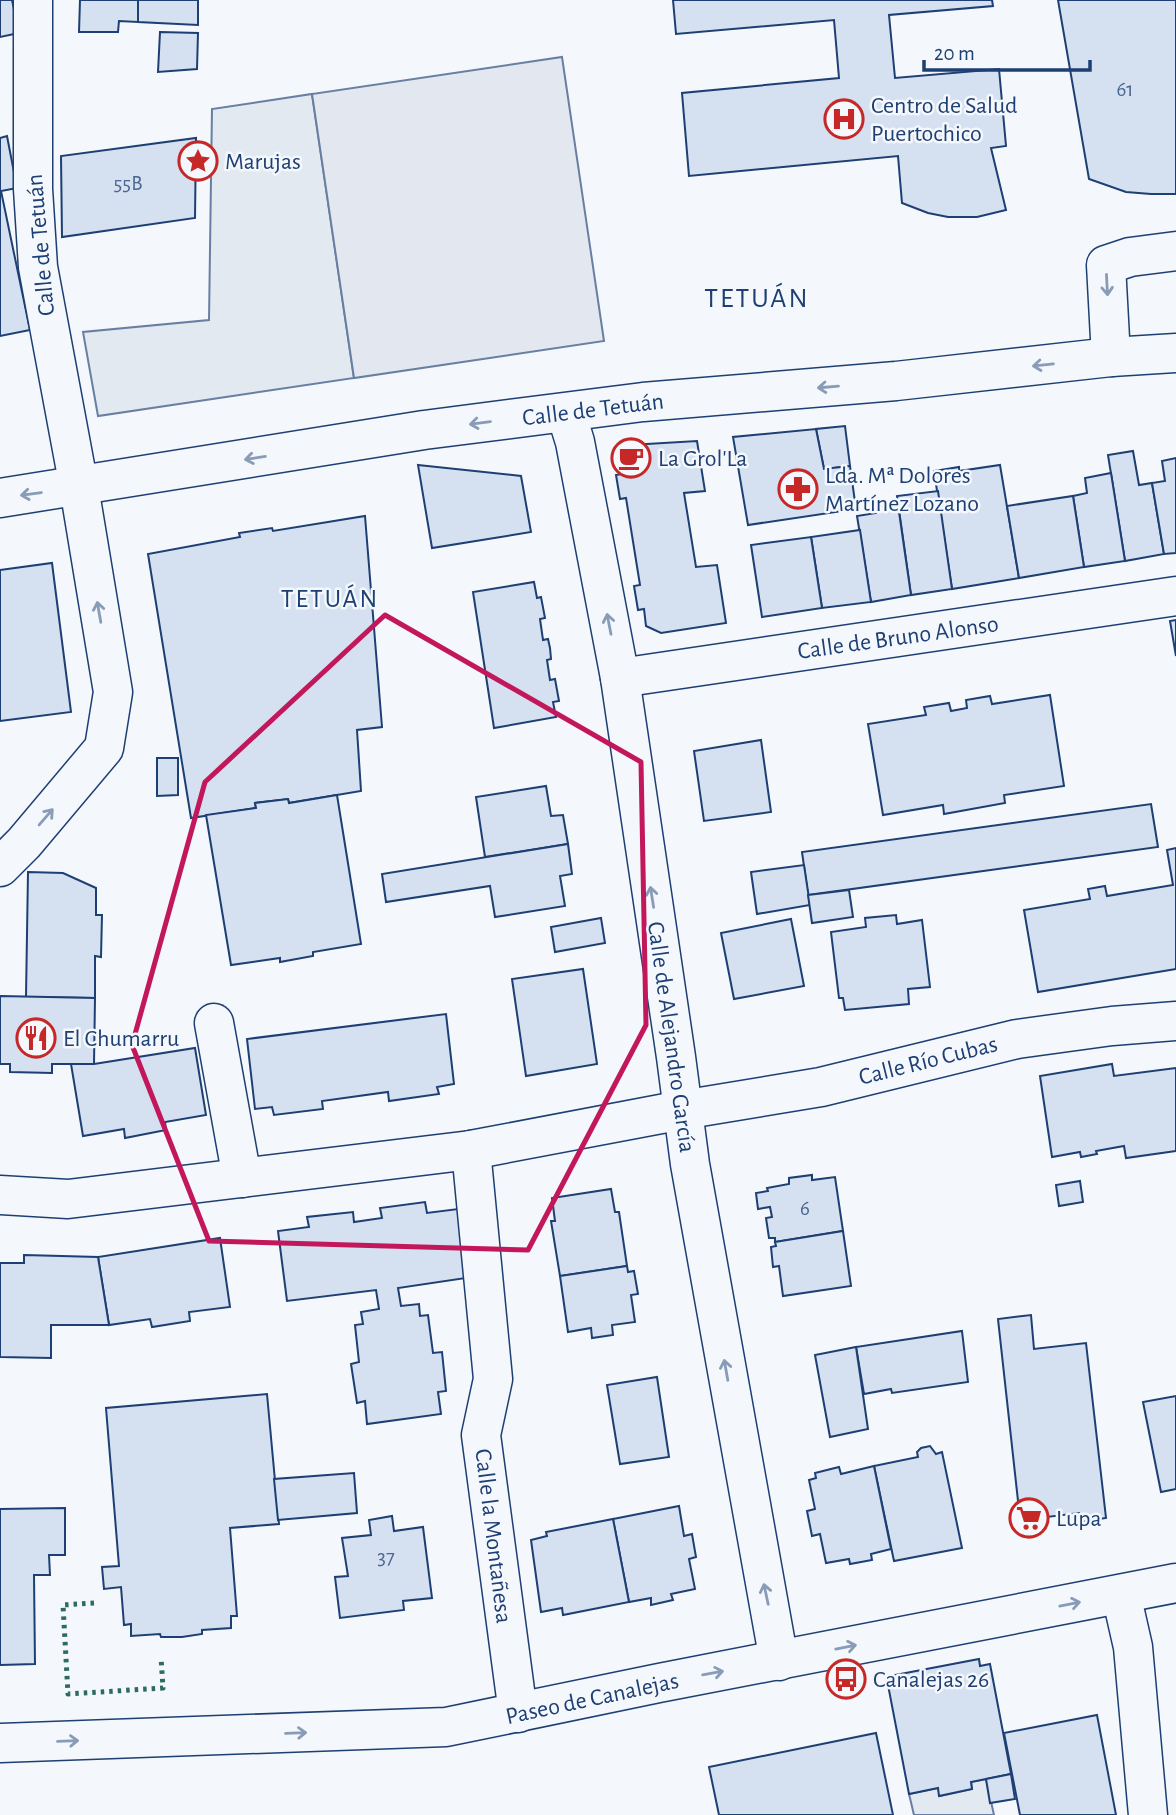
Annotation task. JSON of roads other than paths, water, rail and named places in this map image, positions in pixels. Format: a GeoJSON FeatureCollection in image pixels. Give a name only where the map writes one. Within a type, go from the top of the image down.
{"type":"FeatureCollection","features":[{"type":"Feature","properties":{"kind":"street","name":"Calle de Tetuán"},"geometry":{"type":"LineString","coordinates":[[33,0],[33,189],[38,267],[79,487]]}},
{"type":"Feature","properties":{"kind":"street"},"geometry":{"type":"LineString","coordinates":[[1111,357],[1106,265],[1130,257],[1176,251]]}},
{"type":"Feature","properties":{"kind":"street","name":"Calle de Tetuán"},"geometry":{"type":"LineString","coordinates":[[0,498],[424,429],[643,402],[896,381],[1111,357],[1176,353]]}},
{"type":"Feature","properties":{"kind":"street","name":"Calle de Alejandro García"},"geometry":{"type":"LineString","coordinates":[[566,413],[575,442],[620,678],[692,1178],[779,1661]]}},
{"type":"Feature","properties":{"kind":"street"},"geometry":{"type":"LineString","coordinates":[[0,867],[24,843],[104,748],[113,692],[79,487]]}},
{"type":"Feature","properties":{"kind":"street","name":"Calle de Bruno Alonso"},"geometry":{"type":"LineString","coordinates":[[620,678],[1176,596]]}},
{"type":"Feature","properties":{"kind":"street","name":"Calle Río Cubas"},"geometry":{"type":"LineString","coordinates":[[682,1110],[821,1087],[1017,1038],[1176,1021]]}},
{"type":"Feature","properties":{"kind":"street"},"geometry":{"type":"LineString","coordinates":[[214,1023],[242,1178]]}},
{"type":"Feature","properties":{"kind":"street"},"geometry":{"type":"LineString","coordinates":[[0,1195],[68,1199],[471,1150],[682,1110]]}},
{"type":"Feature","properties":{"kind":"street","name":"Calle la Montañesa"},"geometry":{"type":"LineString","coordinates":[[471,1150],[493,1379],[481,1435],[518,1713]]}},
{"type":"Feature","properties":{"kind":"street","name":"Paseo de Canalejas"},"geometry":{"type":"LineString","coordinates":[[0,1743],[446,1727],[1176,1583]]}},
{"type":"Feature","properties":{"kind":"street"},"geometry":{"type":"LineString","coordinates":[[1121,1594],[1133,1647],[1148,1815]]}},
{"type":"Feature","properties":{"kind":"place","name":"Centro de Salud Puertochico"},"geometry":{"type":"Point","coordinates":[844,119]}},
{"type":"Feature","properties":{"kind":"place","name":"Marujas"},"geometry":{"type":"Point","coordinates":[198,161]}},
{"type":"Feature","properties":{"kind":"place","name":"La Grol'La"},"geometry":{"type":"Point","coordinates":[631,458]}},
{"type":"Feature","properties":{"kind":"place","name":"Lda. Mª Dolores Martínez Lozano"},"geometry":{"type":"Point","coordinates":[798,489]}},
{"type":"Feature","properties":{"kind":"place","name":"El Chumarru"},"geometry":{"type":"Point","coordinates":[36,1038]}},
{"type":"Feature","properties":{"kind":"place","name":"Lupa"},"geometry":{"type":"Point","coordinates":[1029,1518]}},
{"type":"Feature","properties":{"kind":"place","name":"Canalejas 26"},"geometry":{"type":"Point","coordinates":[846,1679]}},
{"type":"Feature","properties":{"kind":"district","name":"TETUÁN"},"geometry":{"type":"Point","coordinates":[757,297]}},
{"type":"Feature","properties":{"kind":"district","name":"TETUÁN"},"geometry":{"type":"Point","coordinates":[330,598]}}]}
